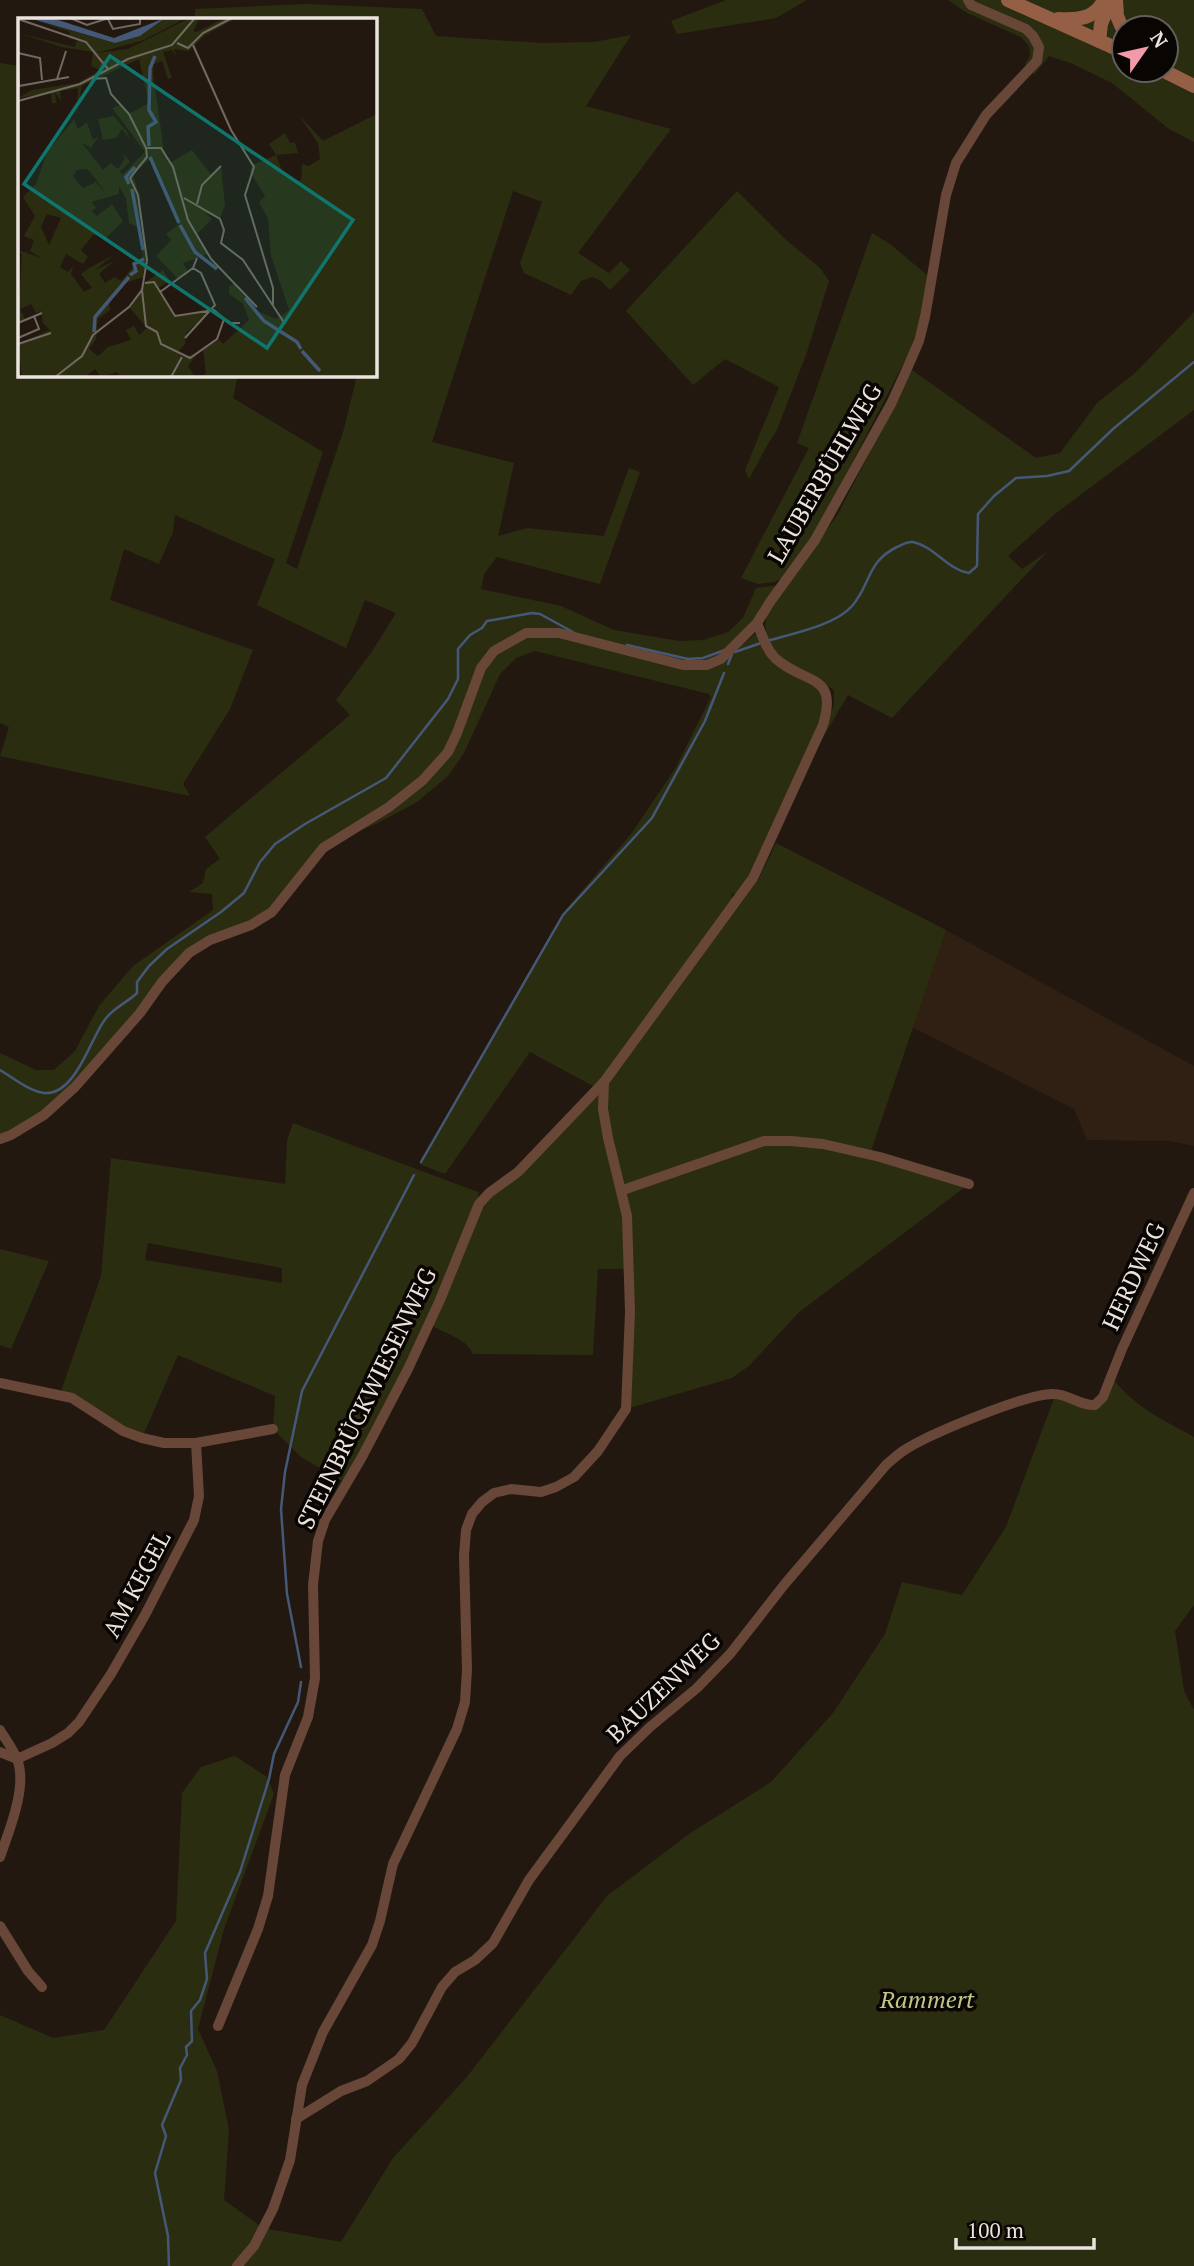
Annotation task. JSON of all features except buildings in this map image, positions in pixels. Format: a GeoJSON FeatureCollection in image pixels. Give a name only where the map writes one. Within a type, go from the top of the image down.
{"type":"FeatureCollection","features":[{"type":"Feature","properties":{"kind":"main road"},"geometry":{"type":"LineString","coordinates":[[1008,0],[1110,46]]}},
{"type":"Feature","properties":{"kind":"main road"},"geometry":{"type":"LineString","coordinates":[[1050,18],[1078,20],[1091,16],[1104,0]]}},
{"type":"Feature","properties":{"kind":"main road"},"geometry":{"type":"LineString","coordinates":[[1100,41],[1101,24],[1110,0]]}},
{"type":"Feature","properties":{"kind":"main road"},"geometry":{"type":"LineString","coordinates":[[1100,41],[1110,32]]}},
{"type":"Feature","properties":{"kind":"street","name":"LAUBERBÜHLWEG"},"geometry":{"type":"LineString","coordinates":[[0,1139],[44,1115],[75,1087],[189,953],[210,940],[251,925],[272,912],[323,848],[389,807],[423,780],[448,752],[481,668],[494,651],[526,633],[559,634],[683,665],[707,665],[721,659],[738,642],[760,629],[770,602],[815,540],[891,404],[914,351],[925,317],[946,195],[956,163],[986,115],[1037,61],[1039,47],[1026,29],[971,5],[968,0]]}},
{"type":"Feature","properties":{"kind":"street","name":"STEINBRÜCKWIESENWEG"},"geometry":{"type":"LineString","coordinates":[[218,2026],[258,1929],[268,1896],[285,1774],[308,1717],[315,1678],[313,1584],[318,1541],[325,1520],[362,1457],[408,1368],[440,1300],[479,1205],[518,1172],[604,1082],[753,878],[823,725],[829,705],[823,688],[776,659],[760,629]]}},
{"type":"Feature","properties":{"kind":"street"},"geometry":{"type":"LineString","coordinates":[[237,2266],[254,2246],[273,2209],[290,2160],[302,2085],[323,2032],[372,1945],[393,1864],[457,1729],[464,1702],[467,1670],[464,1556],[466,1530],[472,1514],[494,1493],[511,1489],[541,1492],[556,1488],[574,1477],[598,1451],[625,1409],[630,1269],[628,1216],[608,1138],[603,1109],[604,1082]]}},
{"type":"Feature","properties":{"kind":"street"},"geometry":{"type":"LineString","coordinates":[[623,1190],[764,1141],[823,1144],[880,1157],[969,1184]]}},
{"type":"Feature","properties":{"kind":"street","name":"HERDWEG"},"geometry":{"type":"LineString","coordinates":[[1112,1377],[1122,1349],[1194,1193]]}},
{"type":"Feature","properties":{"kind":"street","name":"BAUZENWEG"},"geometry":{"type":"LineString","coordinates":[[296,2119],[341,2091],[367,2081],[405,2051],[442,1987],[455,1972],[475,1960],[493,1943],[529,1880],[620,1756],[730,1654],[784,1585],[886,1465],[901,1452],[933,1435],[1030,1397],[1056,1393],[1086,1406],[1096,1405],[1103,1397],[1112,1377]]}},
{"type":"Feature","properties":{"kind":"street"},"geometry":{"type":"LineString","coordinates":[[0,1383],[72,1398],[123,1431],[164,1443],[196,1443],[273,1429]]}},
{"type":"Feature","properties":{"kind":"street","name":"AM KEGEL"},"geometry":{"type":"LineString","coordinates":[[17,1759],[52,1743],[79,1722],[145,1615],[194,1520],[199,1496],[196,1443]]}},
{"type":"Feature","properties":{"kind":"street"},"geometry":{"type":"LineString","coordinates":[[0,1730],[17,1759],[21,1773],[19,1793],[0,1857]]}},
{"type":"Feature","properties":{"kind":"street"},"geometry":{"type":"LineString","coordinates":[[0,1752],[17,1759]]}},
{"type":"Feature","properties":{"kind":"street"},"geometry":{"type":"LineString","coordinates":[[0,1926],[41,1987]]}},
{"type":"Feature","properties":{"kind":"shaded area"},"geometry":{"type":"Polygon","coordinates":[[[946,930],[1194,1066],[1194,1146],[1169,1141],[1087,1140],[1074,1109],[912,1027],[946,930]]]}},
{"type":"Feature","properties":{"kind":"green space"},"geometry":{"type":"Polygon","coordinates":[[[726,0],[807,0],[776,18],[677,34],[671,21],[726,0]]]}},
{"type":"Feature","properties":{"kind":"green space"},"geometry":{"type":"Polygon","coordinates":[[[948,0],[1194,0],[1194,142],[1169,129],[1113,84],[1180,84],[1180,14],[1110,14],[1110,82],[1049,56],[1034,75],[1025,64],[1030,56],[1029,46],[1021,37],[967,13],[948,0]]]}},
{"type":"Feature","properties":{"kind":"green space"},"geometry":{"type":"Polygon","coordinates":[[[306,4],[422,9],[436,36],[542,43],[594,42],[631,35],[586,106],[671,129],[578,253],[609,273],[621,261],[630,270],[610,290],[592,277],[581,281],[571,295],[524,273],[520,263],[542,202],[513,191],[432,442],[514,463],[498,536],[527,528],[604,536],[629,468],[640,472],[600,584],[497,557],[484,574],[481,589],[561,606],[614,630],[679,641],[704,640],[728,632],[743,618],[756,588],[779,585],[740,636],[711,662],[720,665],[756,633],[765,649],[816,686],[825,700],[820,724],[752,877],[738,896],[733,893],[731,896],[734,898],[595,1087],[530,1052],[445,1174],[419,1164],[562,914],[631,834],[675,769],[711,697],[709,694],[535,651],[516,658],[500,674],[464,753],[448,776],[417,802],[378,823],[321,847],[271,911],[188,952],[74,1085],[43,1112],[12,1131],[0,1135],[0,1053],[36,1070],[54,1070],[75,1051],[99,1006],[133,966],[213,910],[212,894],[189,892],[203,883],[206,869],[220,859],[205,837],[350,715],[336,700],[396,613],[365,600],[346,648],[257,605],[275,559],[175,515],[173,532],[159,564],[124,549],[110,600],[253,650],[230,709],[183,784],[190,796],[0,756],[9,727],[0,723],[0,63],[18,66],[18,376],[238,376],[233,398],[323,452],[286,563],[297,569],[344,429],[357,376],[376,376],[376,18],[195,18],[195,9],[306,4]]]}},
{"type":"Feature","properties":{"kind":"green space"},"geometry":{"type":"Polygon","coordinates":[[[737,191],[785,239],[820,268],[829,281],[806,355],[776,432],[749,479],[745,470],[779,387],[725,359],[693,385],[626,311],[737,191]]]}},
{"type":"Feature","properties":{"kind":"green space"},"geometry":{"type":"Polygon","coordinates":[[[872,233],[890,244],[927,275],[922,313],[910,351],[813,538],[787,575],[775,582],[758,584],[741,578],[809,448],[797,443],[872,233]]]}},
{"type":"Feature","properties":{"kind":"green space"},"geometry":{"type":"Polygon","coordinates":[[[1194,312],[1194,410],[1055,514],[1008,556],[1022,569],[1048,551],[892,718],[848,695],[814,753],[834,705],[834,690],[775,651],[768,640],[765,627],[768,612],[838,514],[912,370],[1036,458],[1060,453],[1097,403],[1135,373],[1194,312]]]}},
{"type":"Feature","properties":{"kind":"green space"},"geometry":{"type":"Polygon","coordinates":[[[776,843],[946,930],[870,1154],[969,1184],[798,1313],[749,1366],[732,1378],[626,1409],[629,1269],[598,1269],[593,1355],[473,1354],[460,1339],[430,1324],[347,1484],[301,1457],[273,1429],[275,1396],[178,1355],[142,1438],[60,1394],[101,1276],[111,1158],[285,1184],[287,1140],[293,1123],[478,1192],[479,1203],[617,1071],[758,880],[776,843]],[[148,1243],[145,1260],[282,1283],[282,1268],[148,1243]]]}},
{"type":"Feature","properties":{"kind":"green space"},"geometry":{"type":"Polygon","coordinates":[[[0,1249],[49,1261],[11,1349],[0,1345],[0,1249]]]}},
{"type":"Feature","properties":{"kind":"green space","name":"Rammert"},"geometry":{"type":"Polygon","coordinates":[[[1112,1377],[1139,1404],[1194,1437],[1194,1605],[1175,1631],[1184,1691],[1194,1710],[1194,2266],[0,2266],[0,2015],[53,2038],[104,2030],[176,1921],[182,1793],[201,1767],[235,1756],[267,1777],[274,1794],[224,1929],[198,2029],[217,2071],[229,2130],[224,2200],[263,2228],[341,2242],[393,2158],[466,2078],[607,1896],[689,1834],[771,1782],[833,1713],[885,1634],[902,1582],[962,1595],[1006,1527],[1056,1393],[1095,1405],[1112,1377]]]}},
{"type":"Feature","properties":{"kind":"waterway"},"geometry":{"type":"LineString","coordinates":[[767,641],[812,628],[845,613],[858,598],[880,560],[887,553],[907,543],[921,544],[954,567],[969,573],[977,566],[978,514],[994,496],[1016,478],[1069,471],[1113,429],[1194,362]]}},
{"type":"Feature","properties":{"kind":"waterway"},"geometry":{"type":"LineString","coordinates":[[0,1070],[38,1092],[55,1092],[64,1086],[73,1077],[107,1016],[137,993],[137,982],[149,966],[167,949],[244,893],[260,862],[275,844],[386,778],[448,699],[458,679],[458,649],[487,621],[540,614],[573,632]]}},
{"type":"Feature","properties":{"kind":"waterway"},"geometry":{"type":"LineString","coordinates":[[735,652],[761,643]]}},
{"type":"Feature","properties":{"kind":"waterway"},"geometry":{"type":"LineString","coordinates":[[627,645],[688,659],[703,658],[725,650]]}},
{"type":"Feature","properties":{"kind":"waterway"},"geometry":{"type":"LineString","coordinates":[[728,664],[732,654]]}},
{"type":"Feature","properties":{"kind":"waterway"},"geometry":{"type":"LineString","coordinates":[[421,1162],[563,915],[652,818],[705,721],[724,673]]}},
{"type":"Feature","properties":{"kind":"waterway"},"geometry":{"type":"LineString","coordinates":[[301,1667],[287,1594],[281,1509],[285,1472],[302,1391],[414,1175]]}},
{"type":"Feature","properties":{"kind":"waterway"},"geometry":{"type":"LineString","coordinates":[[169,2266],[168,2236],[155,2173],[166,2136],[162,2125],[181,2080],[180,2068],[187,2055],[186,2047],[192,2041],[191,2011],[200,2000],[207,1979],[205,1953],[240,1872],[269,1779],[274,1754],[298,1702],[301,1682]]}}]}
